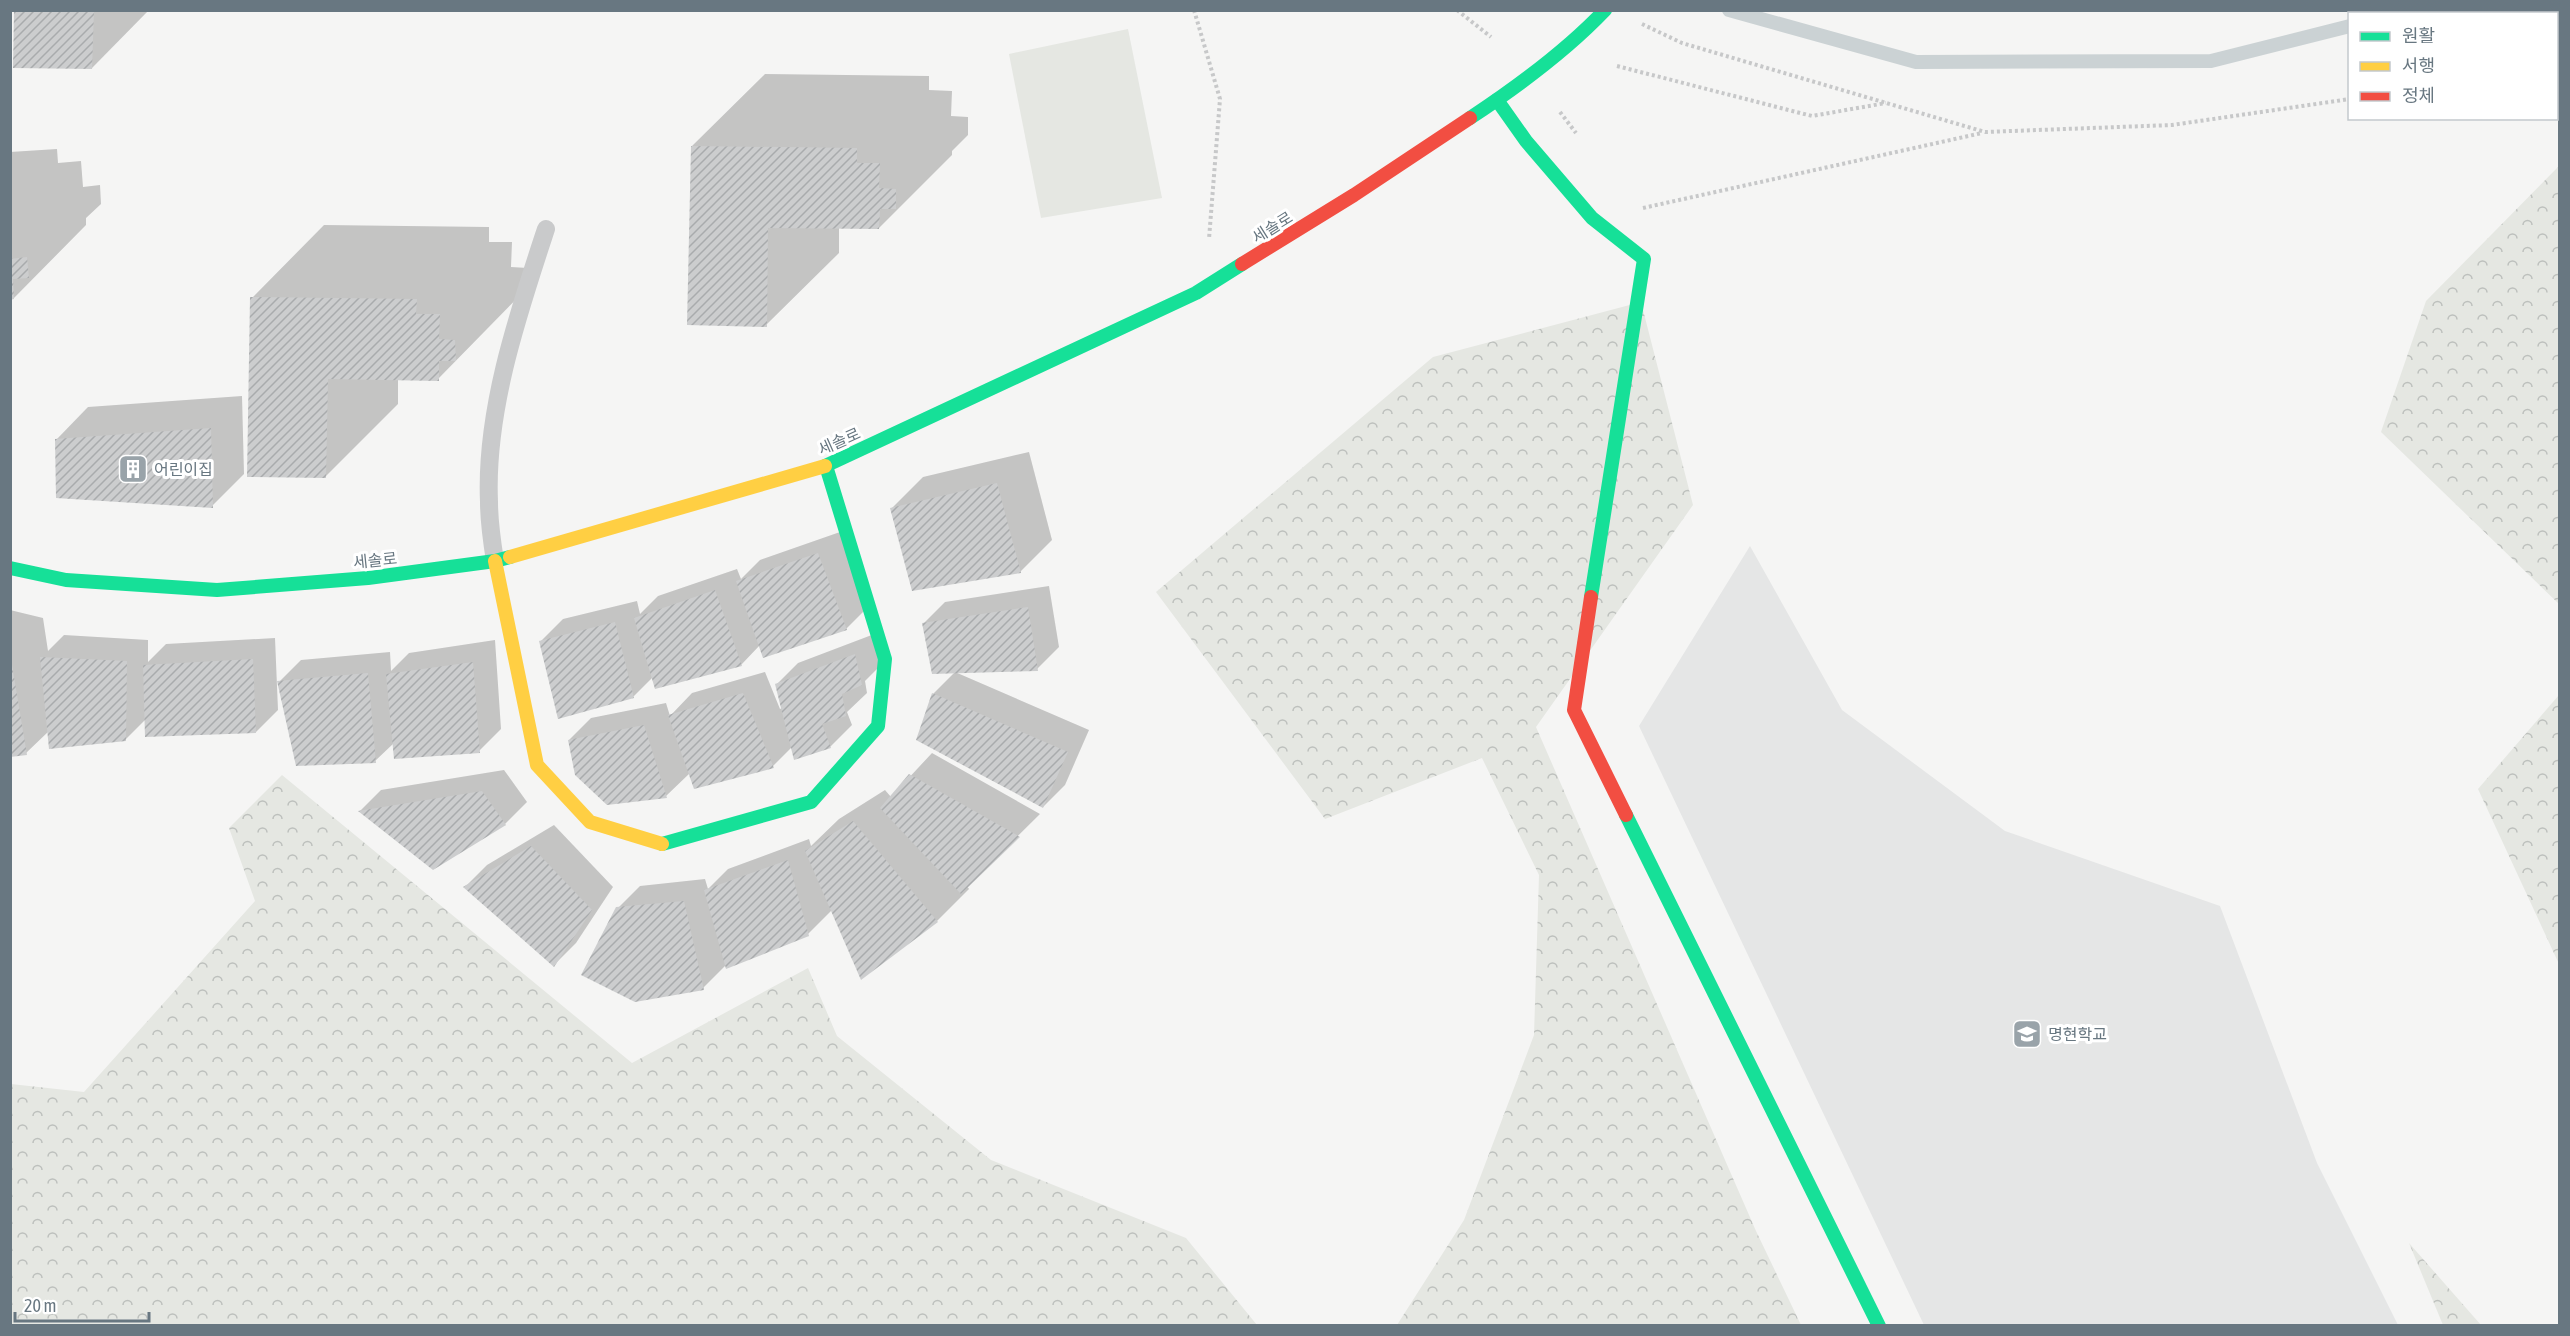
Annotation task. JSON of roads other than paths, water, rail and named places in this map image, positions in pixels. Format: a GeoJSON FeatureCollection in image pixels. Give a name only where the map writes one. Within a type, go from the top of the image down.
{"type":"FeatureCollection","features":[{"type":"Feature","properties":{"kind":"street","name":"세솔로"},"geometry":{"type":"LineString","coordinates":[[10,568],[66,580],[217,590],[368,578],[495,561],[825,466],[1196,293],[1354,195],[1497,100],[1584,32],[1605,10]]}},
{"type":"Feature","properties":{"kind":"street"},"geometry":{"type":"LineString","coordinates":[[1497,100],[1526,141],[1592,218],[1644,259],[1574,710],[1879,1326]]}},
{"type":"Feature","properties":{"kind":"street"},"geometry":{"type":"LineString","coordinates":[[495,561],[537,765],[590,822],[665,845],[811,802],[878,726],[885,659],[825,466]]}},
{"type":"Feature","properties":{"kind":"lane"},"geometry":{"type":"LineString","coordinates":[[495,561],[488,500],[492,436],[512,330],[546,230]]}},
{"type":"Feature","properties":{"kind":"waterway"},"geometry":{"type":"LineString","coordinates":[[1729,10],[1916,62],[2211,61],[2348,27]]}},
{"type":"Feature","properties":{"kind":"waterway"},"geometry":{"type":"LineString","coordinates":[[2403,12],[2409,10]]}},
{"type":"Feature","properties":{"kind":"place","name":"어린이집"},"geometry":{"type":"Point","coordinates":[133,469]}},
{"type":"Feature","properties":{"kind":"place","name":"명현학교"},"geometry":{"type":"Point","coordinates":[2027,1034]}}]}
